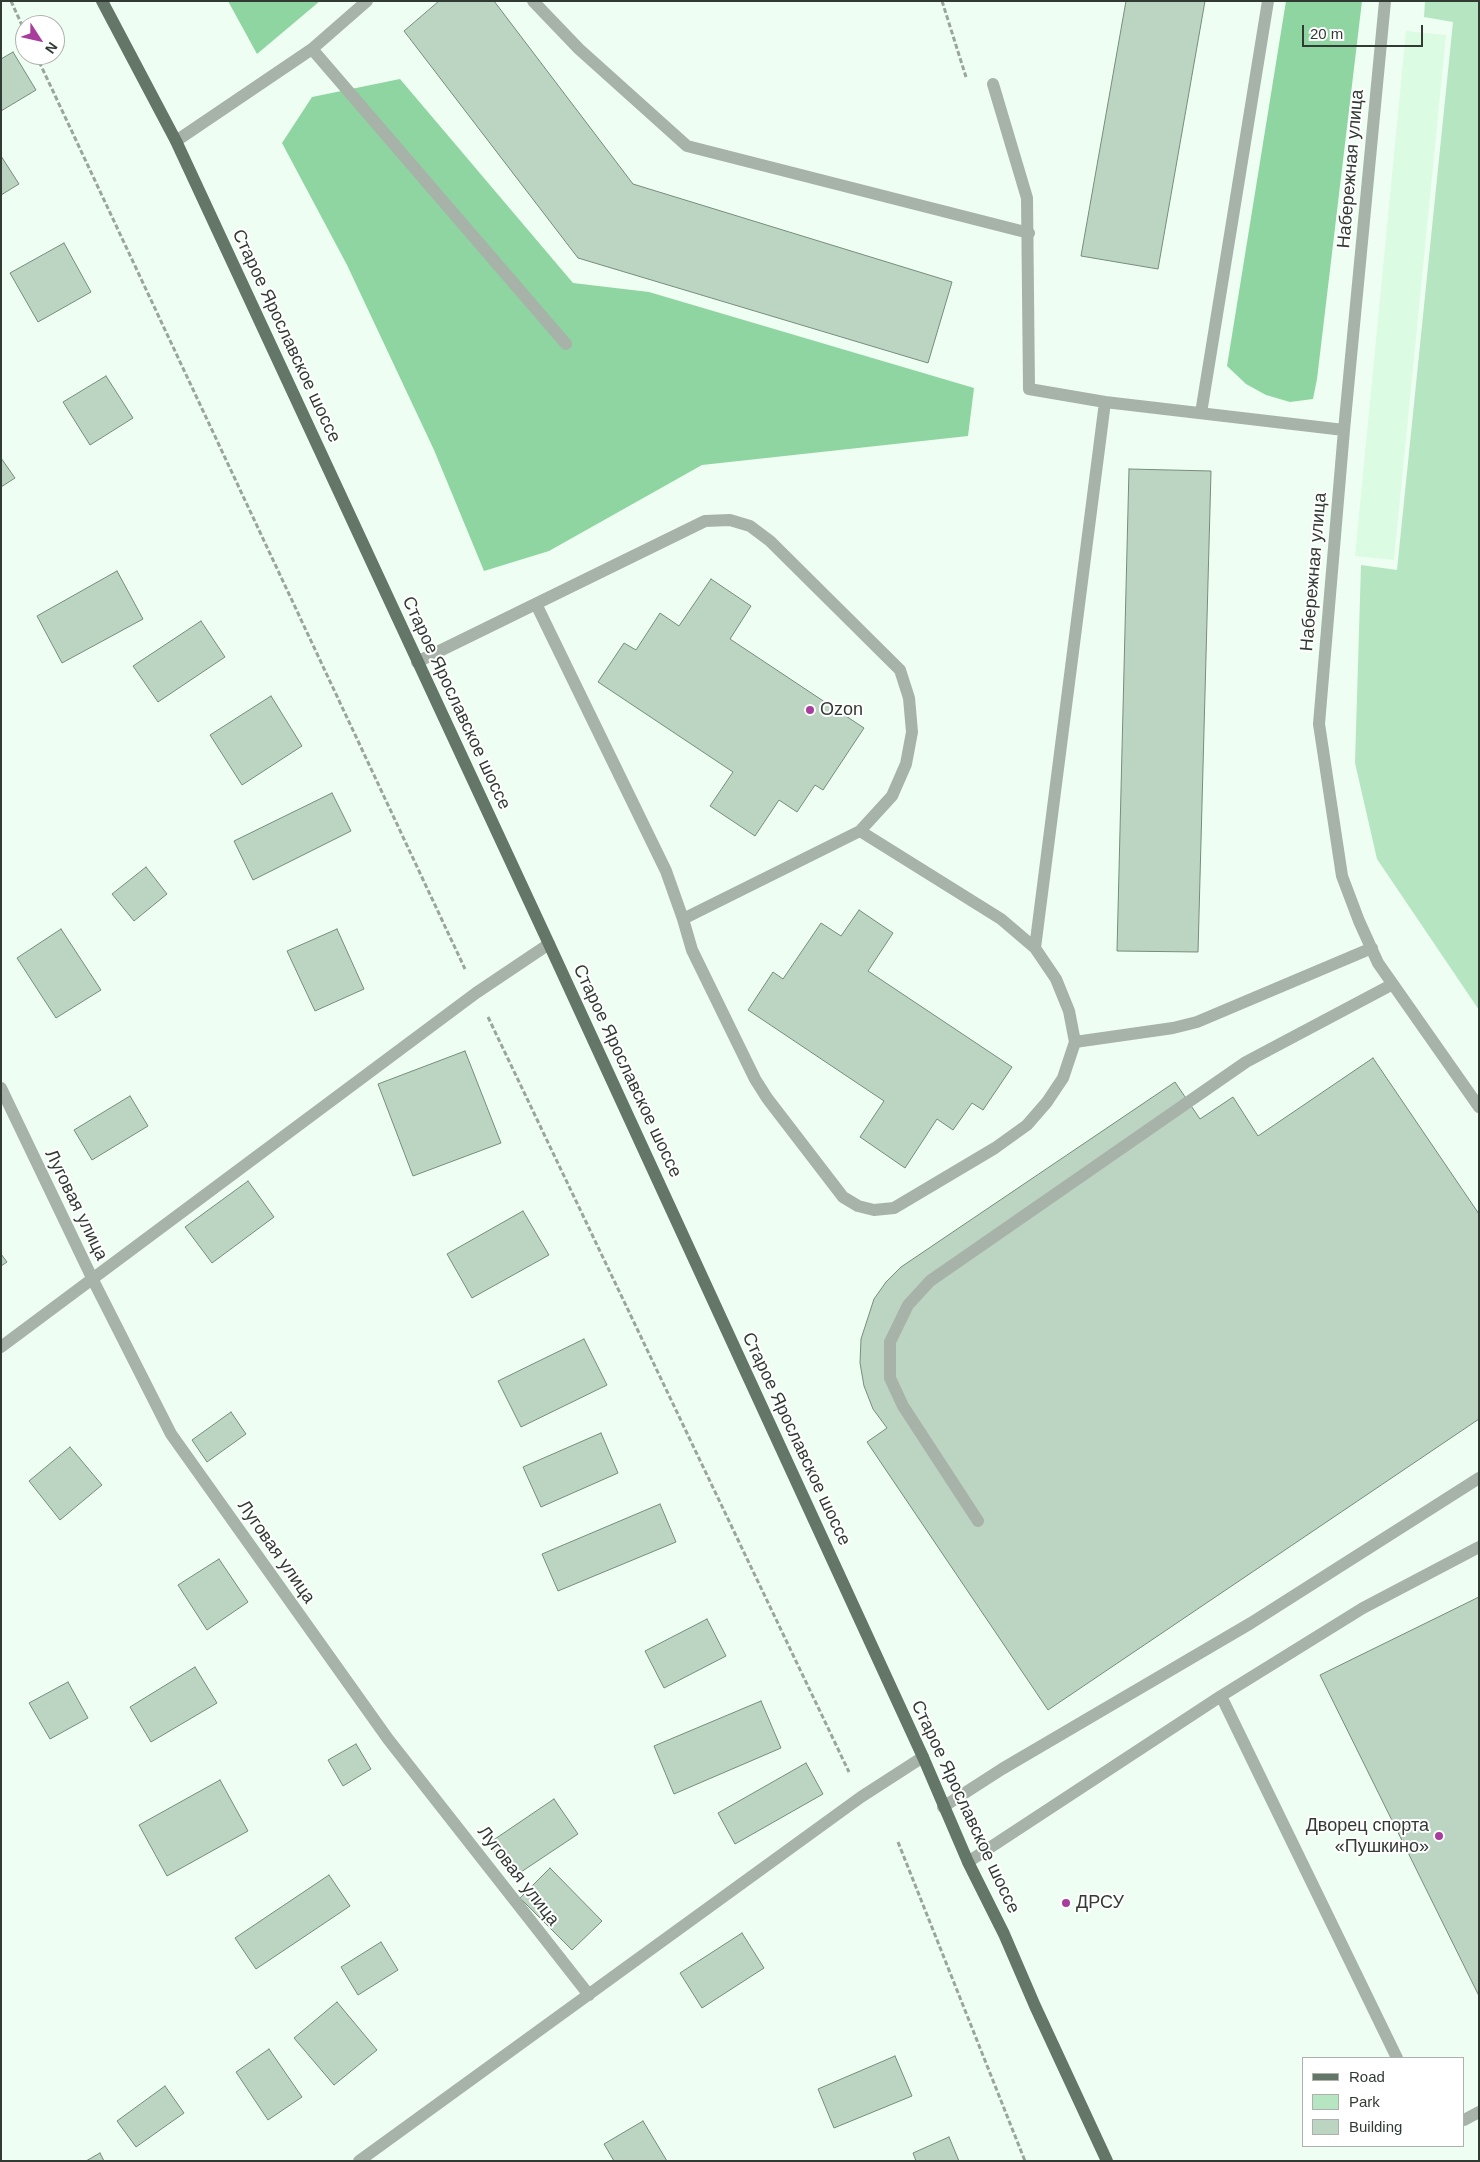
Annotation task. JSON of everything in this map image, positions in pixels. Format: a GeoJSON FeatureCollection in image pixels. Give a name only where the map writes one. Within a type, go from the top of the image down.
{"type":"FeatureCollection","features":[{"type":"Feature","properties":{"kind":"main road","name":"Старое Ярославское шоссе"},"geometry":{"type":"LineString","coordinates":[[102,1],[176,141],[549,944],[922,1757],[968,1862],[1004,1934],[1035,2006],[1107,2161]]}},
{"type":"Feature","properties":{"kind":"street"},"geometry":{"type":"LineString","coordinates":[[176,141],[312,49],[367,1]]}},
{"type":"Feature","properties":{"kind":"street"},"geometry":{"type":"LineString","coordinates":[[533,1],[579,49],[686,146],[1029,232]]}},
{"type":"Feature","properties":{"kind":"street"},"geometry":{"type":"LineString","coordinates":[[1201,414],[1268,1]]}},
{"type":"Feature","properties":{"kind":"street","name":"Набережная улица"},"geometry":{"type":"LineString","coordinates":[[1385,1],[1344,430],[1319,724],[1342,876],[1378,962],[1479,1108]]}},
{"type":"Feature","properties":{"kind":"street"},"geometry":{"type":"LineString","coordinates":[[312,49],[566,344]]}},
{"type":"Feature","properties":{"kind":"street"},"geometry":{"type":"LineString","coordinates":[[993,84],[1027,198],[1029,232],[1029,388],[1105,402],[1344,430]]}},
{"type":"Feature","properties":{"kind":"street"},"geometry":{"type":"LineString","coordinates":[[1035,948],[1105,402]]}},
{"type":"Feature","properties":{"kind":"street"},"geometry":{"type":"LineString","coordinates":[[417,662],[705,521],[730,520],[750,526],[770,541],[900,670],[909,698],[912,732],[906,764],[892,796],[860,831],[683,919]]}},
{"type":"Feature","properties":{"kind":"street"},"geometry":{"type":"LineString","coordinates":[[536,604],[666,871],[692,950],[755,1079],[767,1098],[843,1197],[858,1206],[874,1210],[894,1208],[995,1148],[1027,1125],[1047,1102],[1063,1078],[1075,1042],[1069,1011],[1056,979],[1035,948],[1001,919],[860,831]]}},
{"type":"Feature","properties":{"kind":"street"},"geometry":{"type":"LineString","coordinates":[[1,1347],[476,993],[549,944]]}},
{"type":"Feature","properties":{"kind":"street"},"geometry":{"type":"LineString","coordinates":[[1075,1042],[1197,1022],[1372,948]]}},
{"type":"Feature","properties":{"kind":"street"},"geometry":{"type":"LineString","coordinates":[[978,1521],[903,1406],[890,1378],[890,1342],[908,1305],[930,1281],[1246,1062],[1393,984]]}},
{"type":"Feature","properties":{"kind":"street","name":"Луговая улица"},"geometry":{"type":"LineString","coordinates":[[1,1088],[93,1280],[170,1434],[388,1739],[589,1995]]}},
{"type":"Feature","properties":{"kind":"street"},"geometry":{"type":"LineString","coordinates":[[943,1807],[1002,1769],[1250,1623],[1479,1478]]}},
{"type":"Feature","properties":{"kind":"street"},"geometry":{"type":"LineString","coordinates":[[968,1862],[1221,1696],[1363,1608],[1479,1548]]}},
{"type":"Feature","properties":{"kind":"street"},"geometry":{"type":"LineString","coordinates":[[1221,1696],[1397,2057]]}},
{"type":"Feature","properties":{"kind":"street"},"geometry":{"type":"LineString","coordinates":[[359,2161],[861,1797],[922,1757]]}},
{"type":"Feature","properties":{"kind":"street"},"geometry":{"type":"LineString","coordinates":[[1465,2119],[1479,2112]]}},
{"type":"Feature","properties":{"kind":"path"},"geometry":{"type":"LineString","coordinates":[[11,1],[17,15]]}},
{"type":"Feature","properties":{"kind":"path"},"geometry":{"type":"LineString","coordinates":[[41,65],[476,993],[861,1797]]}},
{"type":"Feature","properties":{"kind":"path"},"geometry":{"type":"LineString","coordinates":[[898,1842],[1025,2161]]}},
{"type":"Feature","properties":{"kind":"shaded area"},"geometry":{"type":"Polygon","coordinates":[[[1406,31],[1446,35],[1394,560],[1355,556],[1406,31]]]}},
{"type":"Feature","properties":{"kind":"green space"},"geometry":{"type":"Polygon","coordinates":[[[228,1],[320,1],[257,54],[228,1]]]}},
{"type":"Feature","properties":{"kind":"green space"},"geometry":{"type":"Polygon","coordinates":[[[1286,1],[1362,1],[1317,379],[1313,399],[1290,402],[1266,395],[1246,384],[1227,366],[1286,1]]]}},
{"type":"Feature","properties":{"kind":"green space"},"geometry":{"type":"Polygon","coordinates":[[[1425,1],[1479,1],[1479,1010],[1377,859],[1355,763],[1361,565],[1397,570],[1453,22],[1424,17],[1425,1]]]}},
{"type":"Feature","properties":{"kind":"green space"},"geometry":{"type":"Polygon","coordinates":[[[400,79],[573,283],[649,292],[974,388],[968,436],[702,465],[549,551],[484,571],[434,450],[347,265],[282,143],[312,97],[400,79]]]}},
{"type":"Feature","properties":{"kind":"building"},"geometry":{"type":"Polygon","coordinates":[[[439,1],[494,1],[633,184],[952,282],[928,363],[578,258],[404,31],[439,1]]]}},
{"type":"Feature","properties":{"kind":"building"},"geometry":{"type":"Polygon","coordinates":[[[1126,1],[1205,1],[1158,269],[1081,256],[1126,1]]]}},
{"type":"Feature","properties":{"kind":"building"},"geometry":{"type":"Polygon","coordinates":[[[13,52],[15,65],[21,65],[36,90],[1,111],[1,59],[13,52]]]}},
{"type":"Feature","properties":{"kind":"building"},"geometry":{"type":"Polygon","coordinates":[[[1,156],[19,184],[1,195],[1,156]]]}},
{"type":"Feature","properties":{"kind":"building"},"geometry":{"type":"Polygon","coordinates":[[[64,243],[91,292],[38,322],[10,273],[64,243]]]}},
{"type":"Feature","properties":{"kind":"building"},"geometry":{"type":"Polygon","coordinates":[[[106,376],[133,418],[90,445],[63,402],[106,376]]]}},
{"type":"Feature","properties":{"kind":"building"},"geometry":{"type":"Polygon","coordinates":[[[1,458],[15,478],[1,487],[1,458]]]}},
{"type":"Feature","properties":{"kind":"building"},"geometry":{"type":"Polygon","coordinates":[[[1129,469],[1211,471],[1198,952],[1117,951],[1129,469]]]}},
{"type":"Feature","properties":{"kind":"building"},"geometry":{"type":"Polygon","coordinates":[[[117,571],[143,619],[62,663],[37,616],[117,571]]]}},
{"type":"Feature","properties":{"kind":"building"},"geometry":{"type":"Polygon","coordinates":[[[711,579],[751,606],[730,639],[864,728],[823,790],[815,785],[797,812],[779,800],[755,836],[710,806],[733,772],[598,682],[624,643],[636,650],[660,613],[679,626],[711,579]]]}},
{"type":"Feature","properties":{"kind":"building"},"geometry":{"type":"Polygon","coordinates":[[[201,621],[225,657],[158,702],[133,666],[201,621]]]}},
{"type":"Feature","properties":{"kind":"building"},"geometry":{"type":"Polygon","coordinates":[[[271,696],[302,746],[242,785],[210,735],[271,696]]]}},
{"type":"Feature","properties":{"kind":"building"},"geometry":{"type":"Polygon","coordinates":[[[332,793],[351,831],[253,880],[234,841],[332,793]]]}},
{"type":"Feature","properties":{"kind":"building"},"geometry":{"type":"Polygon","coordinates":[[[146,867],[167,894],[134,921],[112,894],[146,867]]]}},
{"type":"Feature","properties":{"kind":"building"},"geometry":{"type":"Polygon","coordinates":[[[859,910],[893,933],[868,971],[1012,1067],[983,1110],[972,1103],[953,1130],[937,1119],[905,1168],[860,1137],[884,1101],[748,1010],[773,972],[783,979],[821,923],[841,936],[859,910]]]}},
{"type":"Feature","properties":{"kind":"building"},"geometry":{"type":"Polygon","coordinates":[[[61,929],[101,990],[56,1018],[17,958],[61,929]]]}},
{"type":"Feature","properties":{"kind":"building"},"geometry":{"type":"Polygon","coordinates":[[[337,929],[364,989],[315,1011],[287,951],[337,929]]]}},
{"type":"Feature","properties":{"kind":"building"},"geometry":{"type":"Polygon","coordinates":[[[465,1051],[501,1143],[413,1176],[378,1084],[465,1051]]]}},
{"type":"Feature","properties":{"kind":"building"},"geometry":{"type":"Polygon","coordinates":[[[1373,1058],[1479,1214],[1479,1419],[1048,1710],[867,1442],[887,1428],[873,1409],[864,1386],[860,1363],[861,1339],[874,1299],[886,1282],[901,1267],[1175,1082],[1200,1119],[1233,1097],[1258,1136],[1373,1058]]]}},
{"type":"Feature","properties":{"kind":"building"},"geometry":{"type":"Polygon","coordinates":[[[130,1096],[148,1126],[92,1160],[74,1130],[130,1096]]]}},
{"type":"Feature","properties":{"kind":"building"},"geometry":{"type":"Polygon","coordinates":[[[248,1181],[274,1217],[212,1263],[185,1227],[248,1181]]]}},
{"type":"Feature","properties":{"kind":"building"},"geometry":{"type":"Polygon","coordinates":[[[523,1211],[549,1255],[472,1298],[447,1254],[523,1211]]]}},
{"type":"Feature","properties":{"kind":"building"},"geometry":{"type":"Polygon","coordinates":[[[1,1254],[7,1262],[1,1266],[1,1254]]]}},
{"type":"Feature","properties":{"kind":"building"},"geometry":{"type":"Polygon","coordinates":[[[584,1339],[607,1385],[521,1427],[498,1381],[584,1339]]]}},
{"type":"Feature","properties":{"kind":"building"},"geometry":{"type":"Polygon","coordinates":[[[231,1412],[246,1434],[207,1462],[192,1440],[231,1412]]]}},
{"type":"Feature","properties":{"kind":"building"},"geometry":{"type":"Polygon","coordinates":[[[601,1433],[618,1473],[541,1507],[523,1467],[601,1433]]]}},
{"type":"Feature","properties":{"kind":"building"},"geometry":{"type":"Polygon","coordinates":[[[70,1447],[102,1485],[60,1520],[29,1481],[70,1447]]]}},
{"type":"Feature","properties":{"kind":"building"},"geometry":{"type":"Polygon","coordinates":[[[660,1504],[676,1542],[558,1591],[542,1554],[660,1504]]]}},
{"type":"Feature","properties":{"kind":"building"},"geometry":{"type":"Polygon","coordinates":[[[219,1559],[248,1602],[207,1630],[178,1585],[219,1559]]]}},
{"type":"Feature","properties":{"kind":"building","name":"Дворец спорта «Пушкино»"},"geometry":{"type":"Polygon","coordinates":[[[1479,1597],[1479,1996],[1320,1675],[1479,1597]]]}},
{"type":"Feature","properties":{"kind":"building"},"geometry":{"type":"Polygon","coordinates":[[[707,1619],[726,1656],[664,1688],[645,1651],[707,1619]]]}},
{"type":"Feature","properties":{"kind":"building"},"geometry":{"type":"Polygon","coordinates":[[[195,1667],[217,1703],[151,1742],[130,1707],[195,1667]]]}},
{"type":"Feature","properties":{"kind":"building"},"geometry":{"type":"Polygon","coordinates":[[[68,1682],[88,1718],[50,1739],[29,1703],[68,1682]]]}},
{"type":"Feature","properties":{"kind":"building"},"geometry":{"type":"Polygon","coordinates":[[[761,1701],[781,1748],[674,1794],[654,1746],[761,1701]]]}},
{"type":"Feature","properties":{"kind":"building"},"geometry":{"type":"Polygon","coordinates":[[[356,1744],[371,1769],[343,1786],[328,1760],[356,1744]]]}},
{"type":"Feature","properties":{"kind":"building"},"geometry":{"type":"Polygon","coordinates":[[[806,1763],[823,1794],[735,1844],[718,1813],[806,1763]]]}},
{"type":"Feature","properties":{"kind":"building"},"geometry":{"type":"Polygon","coordinates":[[[220,1780],[248,1831],[167,1876],[139,1825],[220,1780]]]}},
{"type":"Feature","properties":{"kind":"building"},"geometry":{"type":"Polygon","coordinates":[[[554,1799],[578,1834],[512,1878],[489,1843],[554,1799]]]}},
{"type":"Feature","properties":{"kind":"building"},"geometry":{"type":"Polygon","coordinates":[[[550,1868],[602,1921],[572,1950],[520,1898],[550,1868]]]}},
{"type":"Feature","properties":{"kind":"building"},"geometry":{"type":"Polygon","coordinates":[[[329,1875],[350,1906],[256,1969],[235,1938],[329,1875]]]}},
{"type":"Feature","properties":{"kind":"building"},"geometry":{"type":"Polygon","coordinates":[[[742,1933],[764,1968],[702,2008],[680,1973],[742,1933]]]}},
{"type":"Feature","properties":{"kind":"building"},"geometry":{"type":"Polygon","coordinates":[[[381,1942],[398,1970],[358,1995],[341,1967],[381,1942]]]}},
{"type":"Feature","properties":{"kind":"building"},"geometry":{"type":"Polygon","coordinates":[[[337,2002],[377,2050],[334,2085],[294,2038],[337,2002]]]}},
{"type":"Feature","properties":{"kind":"building"},"geometry":{"type":"Polygon","coordinates":[[[269,2049],[302,2097],[268,2120],[236,2072],[269,2049]]]}},
{"type":"Feature","properties":{"kind":"building"},"geometry":{"type":"Polygon","coordinates":[[[895,2056],[912,2096],[834,2128],[818,2089],[895,2056]]]}},
{"type":"Feature","properties":{"kind":"building"},"geometry":{"type":"Polygon","coordinates":[[[165,2086],[184,2113],[136,2147],[117,2121],[165,2086]]]}},
{"type":"Feature","properties":{"kind":"building"},"geometry":{"type":"Polygon","coordinates":[[[643,2121],[667,2161],[614,2161],[604,2144],[643,2121]]]}},
{"type":"Feature","properties":{"kind":"building"},"geometry":{"type":"Polygon","coordinates":[[[949,2137],[959,2161],[916,2161],[913,2153],[949,2137]]]}},
{"type":"Feature","properties":{"kind":"building"},"geometry":{"type":"Polygon","coordinates":[[[100,2153],[104,2161],[86,2161],[100,2153]]]}},
{"type":"Feature","properties":{"kind":"place","name":"Ozon"},"geometry":{"type":"Point","coordinates":[810,710]}},
{"type":"Feature","properties":{"kind":"place","name":"Дворец спорта «Пушкино»"},"geometry":{"type":"Point","coordinates":[1439,1836]}},
{"type":"Feature","properties":{"kind":"place","name":"ДРСУ"},"geometry":{"type":"Point","coordinates":[1066,1903]}}]}
